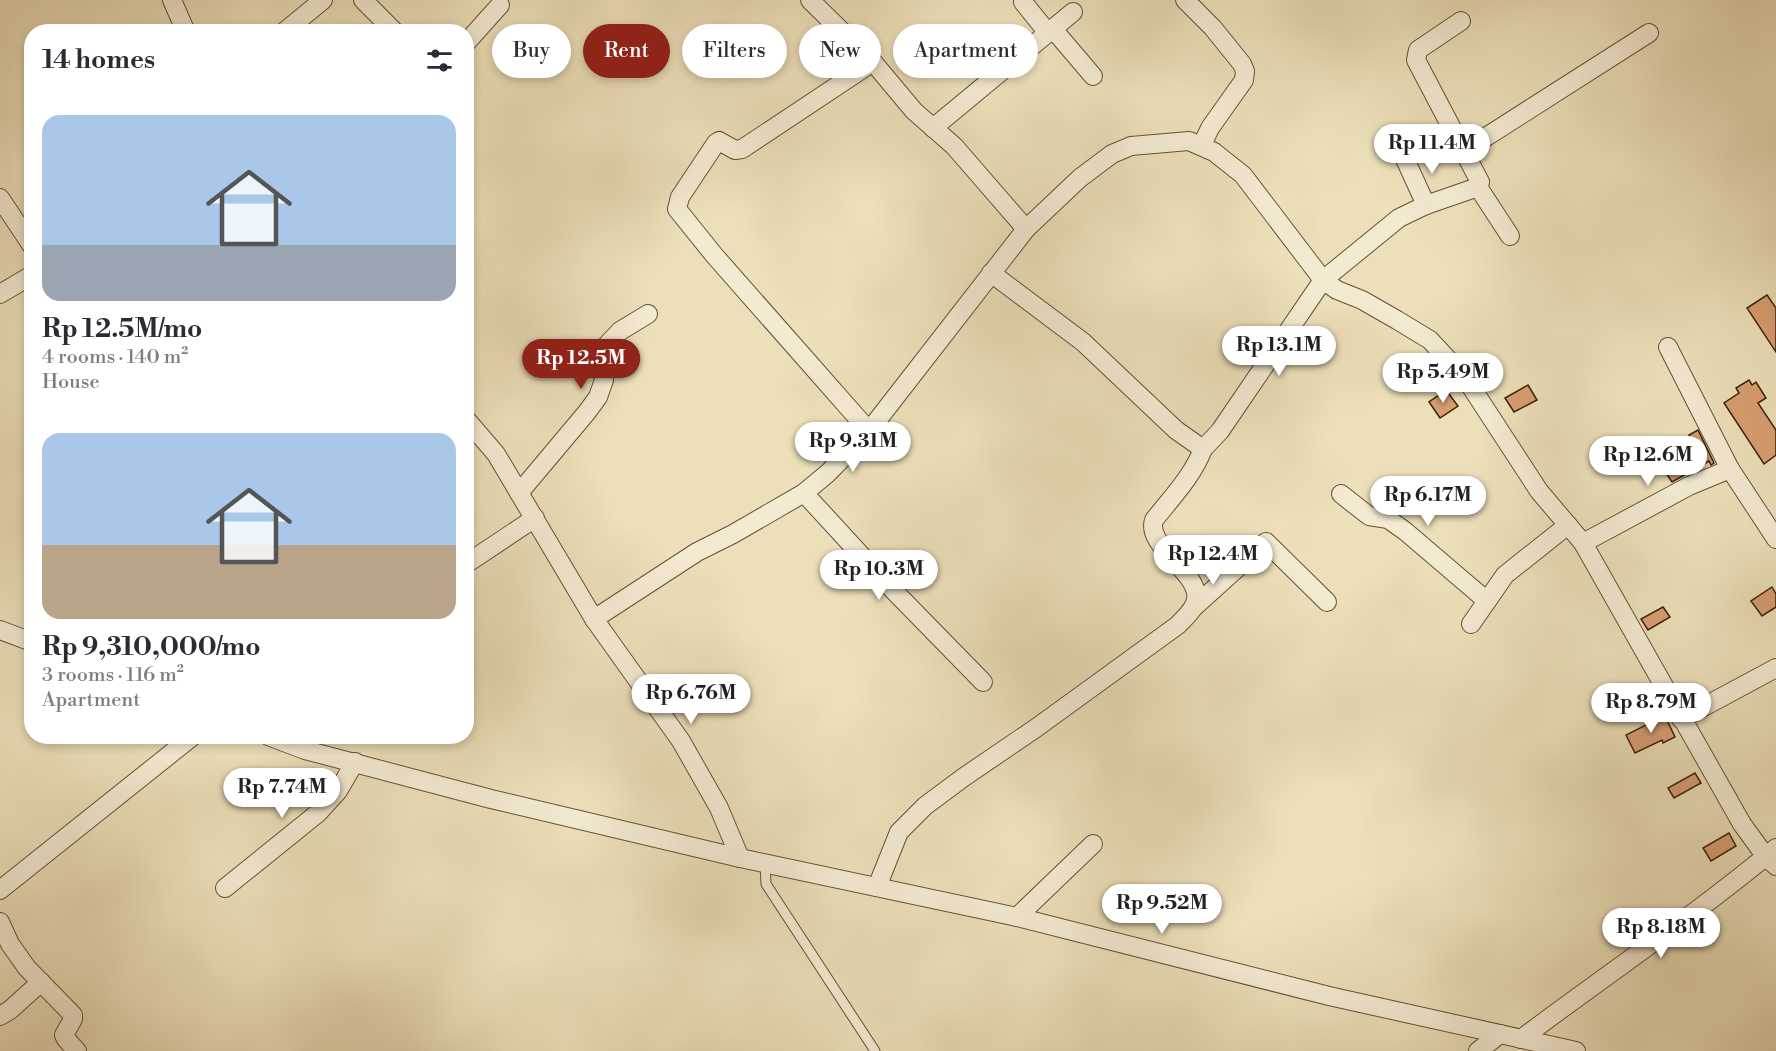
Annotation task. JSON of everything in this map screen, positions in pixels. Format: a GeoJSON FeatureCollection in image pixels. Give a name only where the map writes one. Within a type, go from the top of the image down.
{"type":"FeatureCollection","features":[{"type":"Feature","properties":{"kind":"street"},"geometry":{"type":"LineString","coordinates":[[172,0],[182,24]]}},
{"type":"Feature","properties":{"kind":"street"},"geometry":{"type":"LineString","coordinates":[[294,24],[323,0]]}},
{"type":"Feature","properties":{"kind":"street"},"geometry":{"type":"LineString","coordinates":[[363,0],[388,24]]}},
{"type":"Feature","properties":{"kind":"street"},"geometry":{"type":"LineString","coordinates":[[810,0],[834,24]]}},
{"type":"Feature","properties":{"kind":"street"},"geometry":{"type":"LineString","coordinates":[[1185,0],[1213,28],[1245,71],[1241,84],[1210,128],[1202,145]]}},
{"type":"Feature","properties":{"kind":"street"},"geometry":{"type":"LineString","coordinates":[[1023,2],[1093,76]]}},
{"type":"Feature","properties":{"kind":"street"},"geometry":{"type":"LineString","coordinates":[[474,34],[500,5]]}},
{"type":"Feature","properties":{"kind":"street"},"geometry":{"type":"LineString","coordinates":[[933,128],[1073,12]]}},
{"type":"Feature","properties":{"kind":"street"},"geometry":{"type":"LineString","coordinates":[[1461,21],[1418,50],[1416,60],[1480,182],[1478,187]]}},
{"type":"Feature","properties":{"kind":"street"},"geometry":{"type":"LineString","coordinates":[[1464,151],[1649,33]]}},
{"type":"Feature","properties":{"kind":"street"},"geometry":{"type":"LineString","coordinates":[[881,72],[914,111],[954,146],[1026,229]]}},
{"type":"Feature","properties":{"kind":"street"},"geometry":{"type":"LineString","coordinates":[[849,78],[742,149],[735,150],[723,142],[716,143],[680,197],[677,208],[720,262],[869,431]]}},
{"type":"Feature","properties":{"kind":"street"},"geometry":{"type":"LineString","coordinates":[[594,619],[697,552],[804,493],[828,473],[869,431],[1026,229],[1080,178],[1112,154],[1131,146],[1189,141],[1202,145],[1243,175],[1323,280],[1337,290],[1362,300],[1430,340],[1467,379],[1539,491],[1583,543],[1742,824],[1773,857],[1521,1039]]}},
{"type":"Feature","properties":{"kind":"street"},"geometry":{"type":"LineString","coordinates":[[1405,159],[1426,205]]}},
{"type":"Feature","properties":{"kind":"street"},"geometry":{"type":"LineString","coordinates":[[1193,608],[1197,593],[1186,573],[1161,545],[1153,532],[1154,520],[1187,480],[1199,462],[1203,449],[1220,431],[1323,280],[1399,218],[1426,205],[1478,187]]}},
{"type":"Feature","properties":{"kind":"street"},"geometry":{"type":"LineString","coordinates":[[1478,187],[1510,236]]}},
{"type":"Feature","properties":{"kind":"street"},"geometry":{"type":"LineString","coordinates":[[0,198],[24,234]]}},
{"type":"Feature","properties":{"kind":"street"},"geometry":{"type":"LineString","coordinates":[[991,273],[1083,342],[1176,430],[1203,449]]}},
{"type":"Feature","properties":{"kind":"street"},"geometry":{"type":"LineString","coordinates":[[0,294],[24,280]]}},
{"type":"Feature","properties":{"kind":"street"},"geometry":{"type":"LineString","coordinates":[[519,493],[598,397],[604,380],[600,357],[604,348],[620,331],[648,314]]}},
{"type":"Feature","properties":{"kind":"street"},"geometry":{"type":"LineString","coordinates":[[1668,347],[1730,469],[1776,539]]}},
{"type":"Feature","properties":{"kind":"street"},"geometry":{"type":"LineString","coordinates":[[474,428],[496,454],[594,619],[681,741],[719,808],[740,858]]}},
{"type":"Feature","properties":{"kind":"street"},"geometry":{"type":"LineString","coordinates":[[1583,543],[1689,486],[1730,469]]}},
{"type":"Feature","properties":{"kind":"street"},"geometry":{"type":"LineString","coordinates":[[804,493],[894,591],[983,682]]}},
{"type":"Feature","properties":{"kind":"street"},"geometry":{"type":"LineString","coordinates":[[1341,494],[1369,516],[1388,519],[1405,531],[1487,601]]}},
{"type":"Feature","properties":{"kind":"street"},"geometry":{"type":"LineString","coordinates":[[474,559],[535,518]]}},
{"type":"Feature","properties":{"kind":"street"},"geometry":{"type":"LineString","coordinates":[[1471,624],[1505,575],[1568,525]]}},
{"type":"Feature","properties":{"kind":"street"},"geometry":{"type":"LineString","coordinates":[[877,887],[899,832],[925,806],[1178,625],[1193,608],[1266,542],[1327,602]]}},
{"type":"Feature","properties":{"kind":"street"},"geometry":{"type":"LineString","coordinates":[[0,630],[24,639]]}},
{"type":"Feature","properties":{"kind":"street"},"geometry":{"type":"LineString","coordinates":[[1681,719],[1776,668]]}},
{"type":"Feature","properties":{"kind":"street"},"geometry":{"type":"LineString","coordinates":[[0,890],[184,744]]}},
{"type":"Feature","properties":{"kind":"street"},"geometry":{"type":"LineString","coordinates":[[310,744],[395,775],[491,799],[740,858],[1017,917],[1329,996],[1576,1051]]}},
{"type":"Feature","properties":{"kind":"street"},"geometry":{"type":"LineString","coordinates":[[225,888],[318,813],[338,791],[355,762]]}},
{"type":"Feature","properties":{"kind":"street"},"geometry":{"type":"LineString","coordinates":[[1017,917],[1093,844]]}},
{"type":"Feature","properties":{"kind":"street"},"geometry":{"type":"LineString","coordinates":[[0,922],[10,944],[27,968],[73,1015],[64,1035],[77,1051]]}},
{"type":"Feature","properties":{"kind":"street"},"geometry":{"type":"LineString","coordinates":[[0,1016],[41,982]]}},
{"type":"Feature","properties":{"kind":"street"},"geometry":{"type":"LineString","coordinates":[[1478,1051],[1500,1034]]}},
{"type":"Feature","properties":{"kind":"lane"},"geometry":{"type":"LineString","coordinates":[[765,863],[766,885],[875,1051]]}},
{"type":"Feature","properties":{"kind":"building"},"geometry":{"type":"Polygon","coordinates":[[[1767,295],[1776,308],[1776,352],[1747,308],[1767,295]]]}},
{"type":"Feature","properties":{"kind":"building"},"geometry":{"type":"Polygon","coordinates":[[[1749,380],[1752,385],[1756,382],[1766,398],[1758,403],[1776,430],[1776,455],[1764,464],[1724,403],[1739,393],[1736,388],[1749,380]]]}},
{"type":"Feature","properties":{"kind":"building"},"geometry":{"type":"Polygon","coordinates":[[[1528,385],[1537,400],[1514,412],[1505,398],[1528,385]]]}},
{"type":"Feature","properties":{"kind":"building"},"geometry":{"type":"Polygon","coordinates":[[[1446,390],[1458,406],[1440,418],[1429,402],[1446,390]]]}},
{"type":"Feature","properties":{"kind":"building"},"geometry":{"type":"Polygon","coordinates":[[[1698,430],[1714,463],[1711,465],[1709,461],[1672,482],[1656,458],[1669,449],[1676,461],[1697,449],[1689,435],[1698,430]]]}},
{"type":"Feature","properties":{"kind":"building"},"geometry":{"type":"Polygon","coordinates":[[[1772,587],[1776,594],[1776,607],[1762,616],[1751,601],[1772,587]]]}},
{"type":"Feature","properties":{"kind":"building"},"geometry":{"type":"Polygon","coordinates":[[[1663,607],[1670,617],[1648,630],[1641,619],[1663,607]]]}},
{"type":"Feature","properties":{"kind":"building"},"geometry":{"type":"Polygon","coordinates":[[[1664,714],[1675,737],[1663,743],[1662,740],[1635,753],[1626,735],[1664,714]]]}},
{"type":"Feature","properties":{"kind":"building"},"geometry":{"type":"Polygon","coordinates":[[[1695,773],[1701,783],[1674,798],[1668,788],[1695,773]]]}},
{"type":"Feature","properties":{"kind":"building"},"geometry":{"type":"Polygon","coordinates":[[[1729,833],[1736,846],[1711,861],[1703,848],[1729,833]]]}}]}
